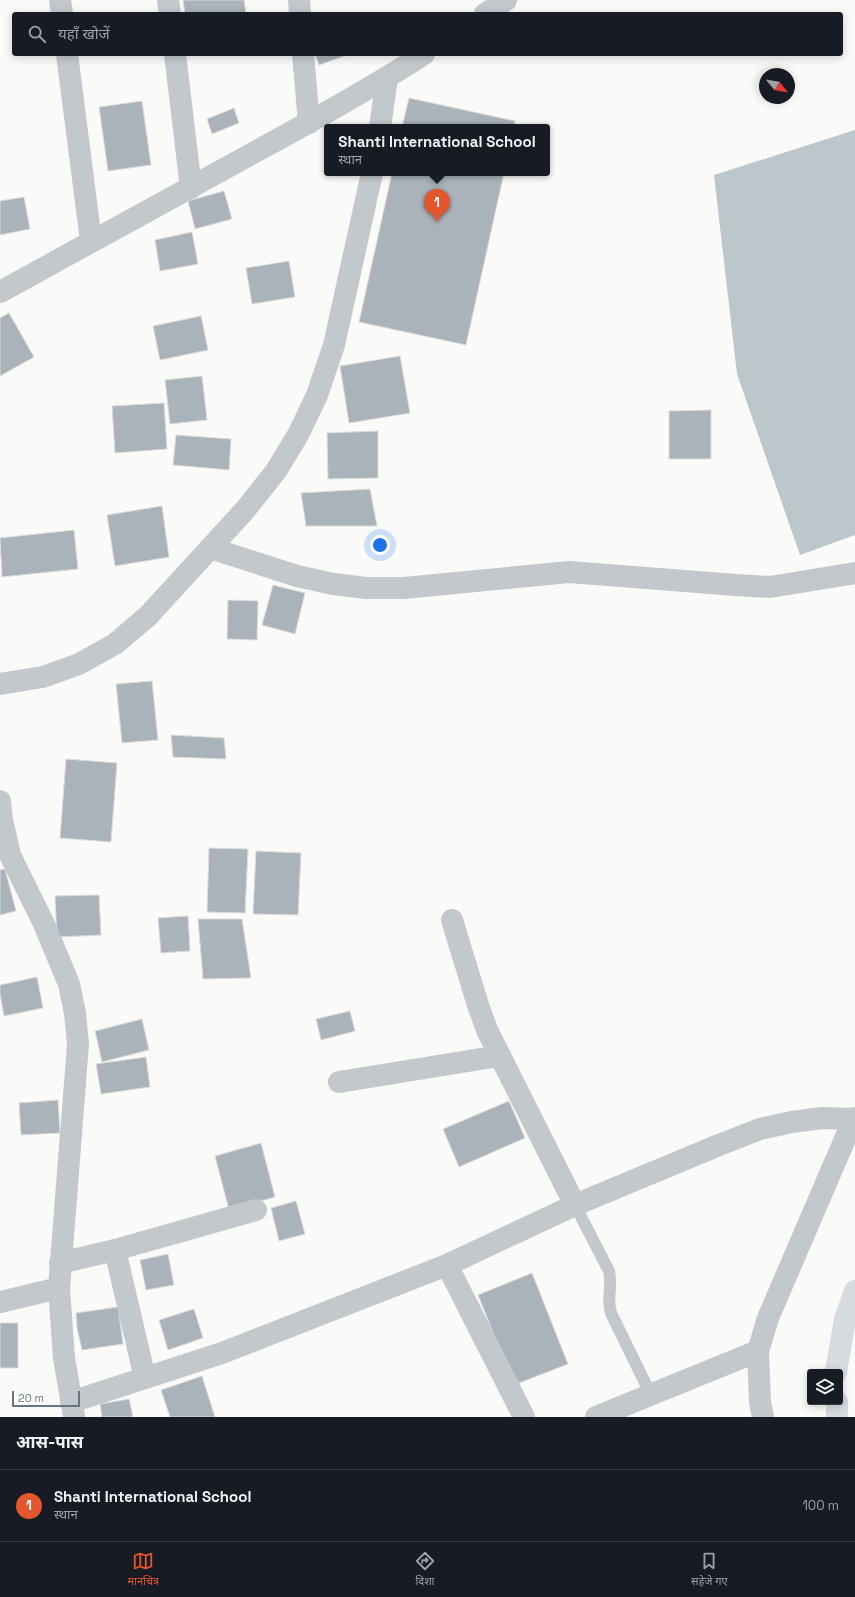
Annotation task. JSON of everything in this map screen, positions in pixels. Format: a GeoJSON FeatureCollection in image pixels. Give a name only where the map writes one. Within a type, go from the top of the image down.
{"type":"FeatureCollection","features":[{"type":"Feature","properties":{"kind":"main road"},"geometry":{"type":"LineString","coordinates":[[837,1369],[845,1319],[855,1291]]}},
{"type":"Feature","properties":{"kind":"main road"},"geometry":{"type":"LineString","coordinates":[[837,1405],[837,1417]]}},
{"type":"Feature","properties":{"kind":"street"},"geometry":{"type":"LineString","coordinates":[[60,0],[62,12]]}},
{"type":"Feature","properties":{"kind":"street"},"geometry":{"type":"LineString","coordinates":[[168,0],[170,12]]}},
{"type":"Feature","properties":{"kind":"street"},"geometry":{"type":"LineString","coordinates":[[299,0],[300,12]]}},
{"type":"Feature","properties":{"kind":"street"},"geometry":{"type":"LineString","coordinates":[[488,12],[506,0]]}},
{"type":"Feature","properties":{"kind":"street"},"geometry":{"type":"LineString","coordinates":[[67,56],[91,241]]}},
{"type":"Feature","properties":{"kind":"street"},"geometry":{"type":"LineString","coordinates":[[175,56],[192,188]]}},
{"type":"Feature","properties":{"kind":"street"},"geometry":{"type":"LineString","coordinates":[[303,56],[308,123]]}},
{"type":"Feature","properties":{"kind":"street"},"geometry":{"type":"LineString","coordinates":[[0,292],[308,123],[387,78],[421,56]]}},
{"type":"Feature","properties":{"kind":"street"},"geometry":{"type":"LineString","coordinates":[[380,124],[387,78]]}},
{"type":"Feature","properties":{"kind":"street"},"geometry":{"type":"LineString","coordinates":[[0,684],[43,677],[79,664],[115,644],[148,616],[245,510],[276,471],[299,434],[317,395],[334,345],[371,176]]}},
{"type":"Feature","properties":{"kind":"street"},"geometry":{"type":"LineString","coordinates":[[210,548],[263,567],[297,576],[333,584],[366,588],[404,588],[569,572],[770,587],[855,573]]}},
{"type":"Feature","properties":{"kind":"street"},"geometry":{"type":"LineString","coordinates":[[0,801],[5,856],[40,917],[69,984],[75,1013],[78,1044],[59,1288],[64,1358],[73,1410],[145,1378],[222,1353],[447,1265],[575,1206],[760,1129],[792,1122],[822,1118],[854,1118],[768,1318],[758,1351],[760,1402],[763,1417]]}},
{"type":"Feature","properties":{"kind":"street"},"geometry":{"type":"LineString","coordinates":[[452,920],[478,1005],[499,1056],[575,1206]]}},
{"type":"Feature","properties":{"kind":"street"},"geometry":{"type":"LineString","coordinates":[[339,1082],[499,1056]]}},
{"type":"Feature","properties":{"kind":"street"},"geometry":{"type":"LineString","coordinates":[[60,1263],[115,1250],[256,1210]]}},
{"type":"Feature","properties":{"kind":"street"},"geometry":{"type":"LineString","coordinates":[[115,1250],[145,1378]]}},
{"type":"Feature","properties":{"kind":"street"},"geometry":{"type":"LineString","coordinates":[[447,1265],[524,1417]]}},
{"type":"Feature","properties":{"kind":"street"},"geometry":{"type":"LineString","coordinates":[[0,1302],[59,1288]]}},
{"type":"Feature","properties":{"kind":"street"},"geometry":{"type":"LineString","coordinates":[[596,1417],[758,1351]]}},
{"type":"Feature","properties":{"kind":"lane"},"geometry":{"type":"LineString","coordinates":[[575,1206],[609,1271],[611,1288],[608,1306],[651,1395]]}},
{"type":"Feature","properties":{"kind":"shaded area"},"geometry":{"type":"Polygon","coordinates":[[[855,130],[855,535],[800,555],[737,374],[714,175],[855,130]]]}},
{"type":"Feature","properties":{"kind":"building"},"geometry":{"type":"Polygon","coordinates":[[[183,0],[244,0],[246,12],[185,12],[183,0]]]}},
{"type":"Feature","properties":{"kind":"building"},"geometry":{"type":"Polygon","coordinates":[[[316,56],[344,56],[319,65],[316,56]]]}},
{"type":"Feature","properties":{"kind":"building"},"geometry":{"type":"Polygon","coordinates":[[[409,98],[515,121],[514,124],[403,124],[409,98]]]}},
{"type":"Feature","properties":{"kind":"building"},"geometry":{"type":"Polygon","coordinates":[[[142,101],[151,165],[108,171],[99,107],[142,101]]]}},
{"type":"Feature","properties":{"kind":"building"},"geometry":{"type":"Polygon","coordinates":[[[234,108],[239,123],[212,134],[207,119],[234,108]]]}},
{"type":"Feature","properties":{"kind":"building"},"geometry":{"type":"Polygon","coordinates":[[[391,176],[503,176],[466,345],[359,322],[391,176]]]}},
{"type":"Feature","properties":{"kind":"building"},"geometry":{"type":"Polygon","coordinates":[[[224,191],[232,219],[195,229],[188,201],[224,191]]]}},
{"type":"Feature","properties":{"kind":"building"},"geometry":{"type":"Polygon","coordinates":[[[24,197],[30,229],[0,235],[0,201],[24,197]]]}},
{"type":"Feature","properties":{"kind":"building"},"geometry":{"type":"Polygon","coordinates":[[[192,232],[198,264],[160,271],[155,240],[192,232]]]}},
{"type":"Feature","properties":{"kind":"building"},"geometry":{"type":"Polygon","coordinates":[[[289,261],[295,297],[252,304],[246,268],[289,261]]]}},
{"type":"Feature","properties":{"kind":"building"},"geometry":{"type":"Polygon","coordinates":[[[9,313],[34,357],[0,376],[0,318],[9,313]]]}},
{"type":"Feature","properties":{"kind":"building"},"geometry":{"type":"Polygon","coordinates":[[[201,316],[208,350],[160,360],[153,326],[201,316]]]}},
{"type":"Feature","properties":{"kind":"building"},"geometry":{"type":"Polygon","coordinates":[[[400,356],[410,413],[349,423],[340,366],[400,356]]]}},
{"type":"Feature","properties":{"kind":"building"},"geometry":{"type":"Polygon","coordinates":[[[202,376],[207,420],[170,424],[165,380],[202,376]]]}},
{"type":"Feature","properties":{"kind":"building"},"geometry":{"type":"Polygon","coordinates":[[[164,403],[167,449],[115,453],[112,406],[164,403]]]}},
{"type":"Feature","properties":{"kind":"building"},"geometry":{"type":"Polygon","coordinates":[[[711,410],[711,459],[669,459],[669,411],[711,410]]]}},
{"type":"Feature","properties":{"kind":"building"},"geometry":{"type":"Polygon","coordinates":[[[378,431],[378,478],[328,479],[327,433],[378,431]]]}},
{"type":"Feature","properties":{"kind":"building"},"geometry":{"type":"Polygon","coordinates":[[[176,435],[231,439],[229,470],[173,465],[176,435]]]}},
{"type":"Feature","properties":{"kind":"building"},"geometry":{"type":"Polygon","coordinates":[[[370,489],[377,526],[306,526],[301,493],[370,489]]]}},
{"type":"Feature","properties":{"kind":"building"},"geometry":{"type":"Polygon","coordinates":[[[162,506],[169,557],[115,566],[107,515],[162,506]]]}},
{"type":"Feature","properties":{"kind":"building"},"geometry":{"type":"Polygon","coordinates":[[[74,530],[78,569],[2,577],[0,538],[74,530]]]}},
{"type":"Feature","properties":{"kind":"building"},"geometry":{"type":"Polygon","coordinates":[[[273,585],[305,593],[295,634],[262,625],[273,585]]]}},
{"type":"Feature","properties":{"kind":"building"},"geometry":{"type":"Polygon","coordinates":[[[228,600],[258,601],[257,640],[227,639],[228,600]]]}},
{"type":"Feature","properties":{"kind":"building"},"geometry":{"type":"Polygon","coordinates":[[[152,681],[158,740],[122,743],[116,684],[152,681]]]}},
{"type":"Feature","properties":{"kind":"building"},"geometry":{"type":"Polygon","coordinates":[[[171,735],[224,738],[226,759],[173,757],[171,735]]]}},
{"type":"Feature","properties":{"kind":"building"},"geometry":{"type":"Polygon","coordinates":[[[66,759],[117,763],[111,842],[60,838],[66,759]]]}},
{"type":"Feature","properties":{"kind":"building"},"geometry":{"type":"Polygon","coordinates":[[[209,848],[248,849],[245,913],[207,912],[209,848]]]}},
{"type":"Feature","properties":{"kind":"building"},"geometry":{"type":"Polygon","coordinates":[[[256,851],[301,853],[298,915],[253,914],[256,851]]]}},
{"type":"Feature","properties":{"kind":"building"},"geometry":{"type":"Polygon","coordinates":[[[5,869],[16,911],[0,915],[0,870],[5,869]]]}},
{"type":"Feature","properties":{"kind":"building"},"geometry":{"type":"Polygon","coordinates":[[[99,895],[101,935],[57,937],[55,896],[99,895]]]}},
{"type":"Feature","properties":{"kind":"building"},"geometry":{"type":"Polygon","coordinates":[[[188,916],[190,951],[161,953],[158,918],[188,916]]]}},
{"type":"Feature","properties":{"kind":"building"},"geometry":{"type":"Polygon","coordinates":[[[198,919],[242,919],[251,978],[203,979],[198,919]]]}},
{"type":"Feature","properties":{"kind":"building"},"geometry":{"type":"Polygon","coordinates":[[[37,977],[43,1008],[4,1016],[0,985],[37,977]]]}},
{"type":"Feature","properties":{"kind":"building"},"geometry":{"type":"Polygon","coordinates":[[[350,1011],[355,1031],[321,1040],[316,1019],[350,1011]]]}},
{"type":"Feature","properties":{"kind":"building"},"geometry":{"type":"Polygon","coordinates":[[[142,1019],[149,1050],[102,1062],[95,1031],[142,1019]]]}},
{"type":"Feature","properties":{"kind":"building"},"geometry":{"type":"Polygon","coordinates":[[[146,1057],[150,1087],[101,1094],[96,1064],[146,1057]]]}},
{"type":"Feature","properties":{"kind":"building"},"geometry":{"type":"Polygon","coordinates":[[[58,1100],[60,1133],[21,1135],[19,1103],[58,1100]]]}},
{"type":"Feature","properties":{"kind":"building"},"geometry":{"type":"Polygon","coordinates":[[[509,1101],[525,1138],[459,1167],[443,1129],[509,1101]]]}},
{"type":"Feature","properties":{"kind":"building"},"geometry":{"type":"Polygon","coordinates":[[[261,1143],[275,1197],[229,1210],[215,1156],[261,1143]]]}},
{"type":"Feature","properties":{"kind":"building"},"geometry":{"type":"Polygon","coordinates":[[[296,1201],[305,1234],[279,1241],[271,1208],[296,1201]]]}},
{"type":"Feature","properties":{"kind":"building"},"geometry":{"type":"Polygon","coordinates":[[[168,1254],[174,1285],[146,1290],[140,1260],[168,1254]]]}},
{"type":"Feature","properties":{"kind":"building"},"geometry":{"type":"Polygon","coordinates":[[[532,1273],[568,1364],[514,1385],[478,1295],[532,1273]]]}},
{"type":"Feature","properties":{"kind":"building"},"geometry":{"type":"Polygon","coordinates":[[[118,1307],[123,1344],[82,1350],[77,1328],[76,1313],[118,1307]]]}},
{"type":"Feature","properties":{"kind":"building"},"geometry":{"type":"Polygon","coordinates":[[[194,1309],[203,1338],[168,1350],[159,1320],[194,1309]]]}},
{"type":"Feature","properties":{"kind":"building"},"geometry":{"type":"Polygon","coordinates":[[[0,1323],[18,1323],[18,1368],[0,1368],[0,1323]]]}},
{"type":"Feature","properties":{"kind":"building"},"geometry":{"type":"Polygon","coordinates":[[[202,1376],[215,1417],[170,1417],[161,1390],[202,1376]]]}},
{"type":"Feature","properties":{"kind":"building"},"geometry":{"type":"Polygon","coordinates":[[[129,1399],[133,1417],[102,1417],[100,1404],[129,1399]]]}},
{"type":"Feature","properties":{"kind":"place","name":"Shanti International School"},"geometry":{"type":"Point","coordinates":[437,222]}}]}
